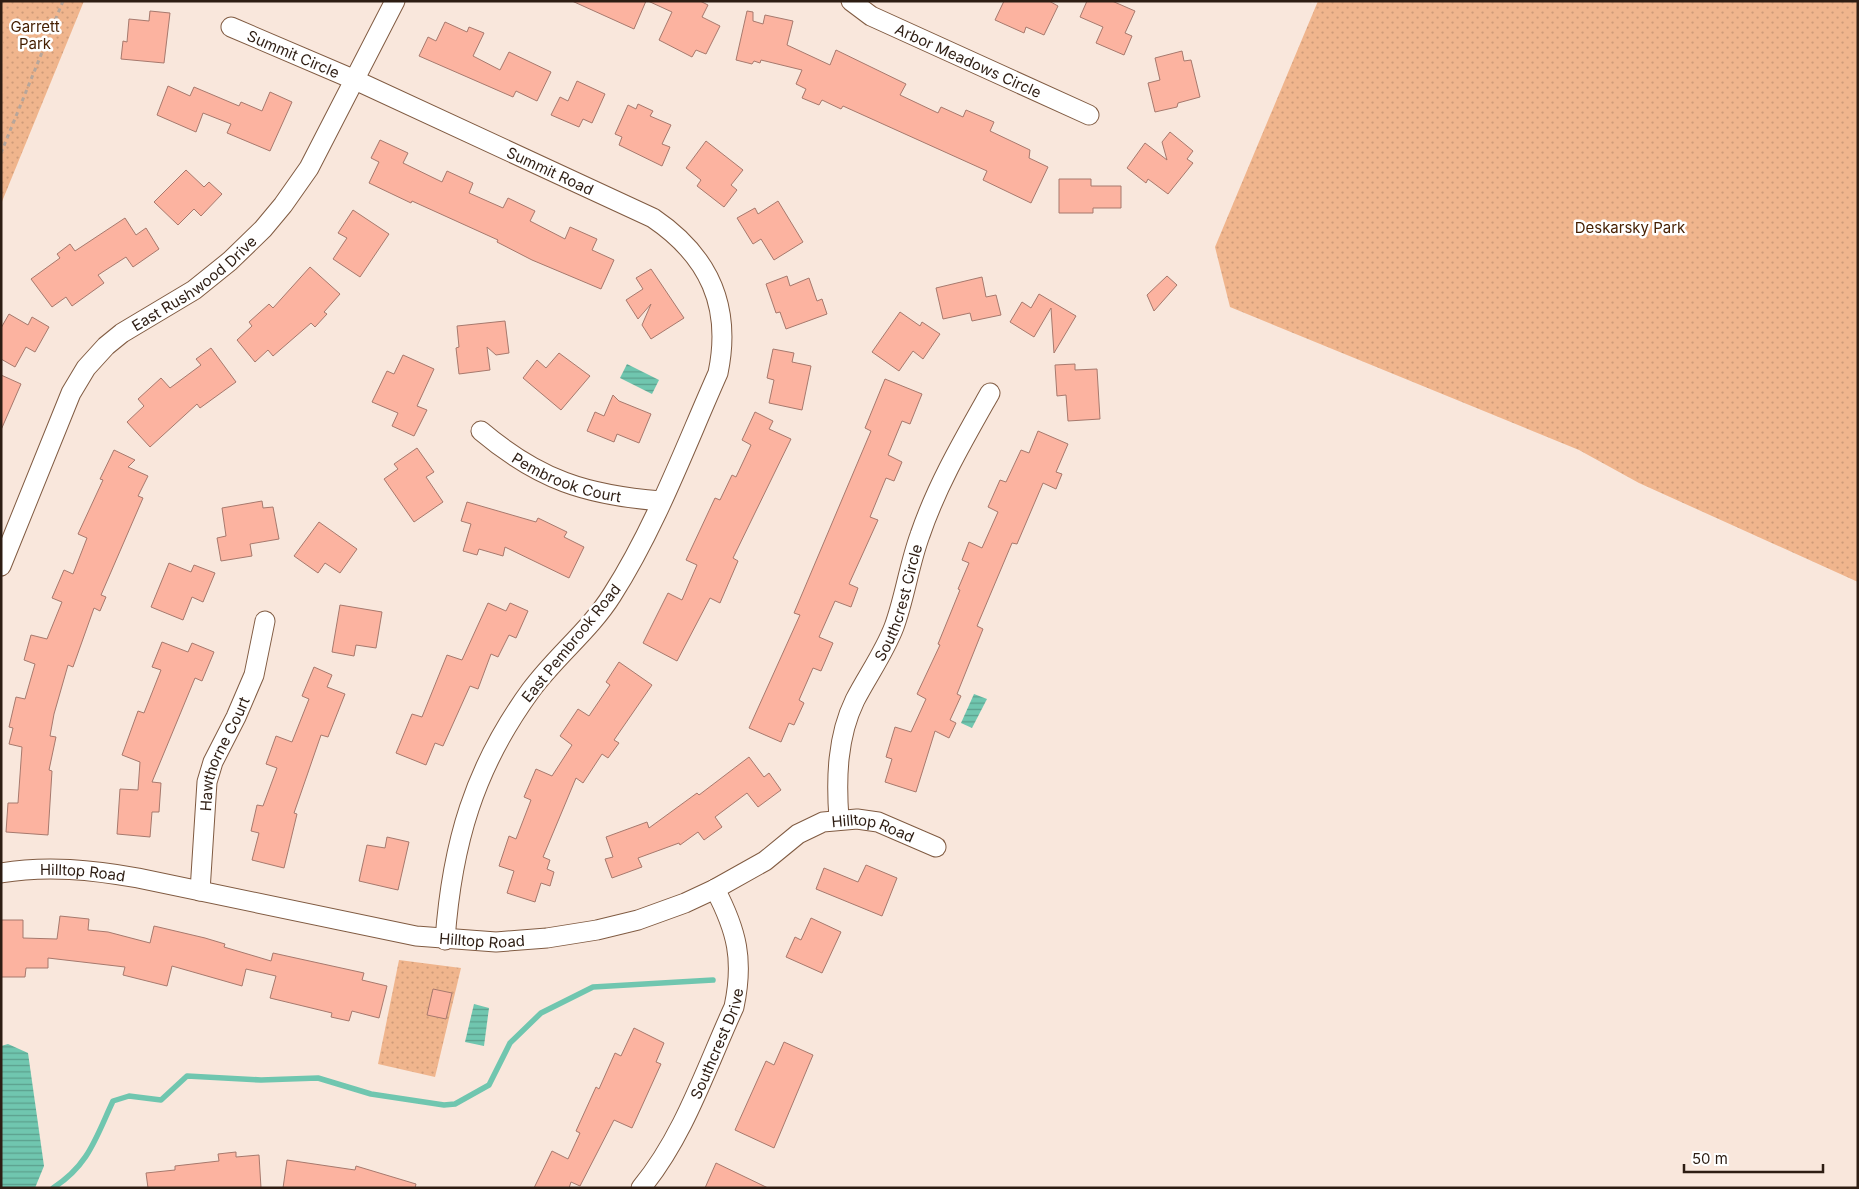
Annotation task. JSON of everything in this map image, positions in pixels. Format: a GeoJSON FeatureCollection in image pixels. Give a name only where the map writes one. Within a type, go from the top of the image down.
{"type":"FeatureCollection","features":[{"type":"Feature","properties":{"kind":"street","name":"East Rushwood Drive"},"geometry":{"type":"LineString","coordinates":[[1,566],[71,393],[86,368],[106,346],[122,333],[194,290],[230,261],[263,229],[288,200],[309,168],[395,1]]}},
{"type":"Feature","properties":{"kind":"street","name":"Arbor Meadows Circle"},"geometry":{"type":"LineString","coordinates":[[850,1],[871,16],[1089,115]]}},
{"type":"Feature","properties":{"kind":"street","name":"Summit Circle"},"geometry":{"type":"LineString","coordinates":[[231,27],[355,80]]}},
{"type":"Feature","properties":{"kind":"street","name":"Summit Road"},"geometry":{"type":"LineString","coordinates":[[355,80],[653,218],[674,232],[692,250],[706,271],[716,294]]}},
{"type":"Feature","properties":{"kind":"street","name":"East Pembrook Road"},"geometry":{"type":"LineString","coordinates":[[446,940],[449,890],[458,844],[470,804],[486,765],[508,724],[532,689],[611,598],[631,565],[718,373],[723,331],[716,294]]}},
{"type":"Feature","properties":{"kind":"street","name":"Southcrest Circle"},"geometry":{"type":"LineString","coordinates":[[839,819],[837,788],[844,730],[854,702],[884,652],[895,625],[919,538],[934,500],[990,393]]}},
{"type":"Feature","properties":{"kind":"street","name":"Pembrook Court"},"geometry":{"type":"LineString","coordinates":[[481,431],[526,465],[556,480],[588,491],[617,497],[661,501]]}},
{"type":"Feature","properties":{"kind":"street","name":"Hawthorne Court"},"geometry":{"type":"LineString","coordinates":[[200,891],[207,782],[213,762],[236,717],[254,674],[265,621]]}},
{"type":"Feature","properties":{"kind":"street","name":"Hilltop Road"},"geometry":{"type":"LineString","coordinates":[[1,873],[51,869],[97,871],[416,936],[446,940],[505,941],[547,938],[597,930],[638,920],[716,889],[765,861],[798,834],[824,822],[839,819],[878,822],[936,848]]}},
{"type":"Feature","properties":{"kind":"street","name":"Southcrest Drive"},"geometry":{"type":"LineString","coordinates":[[641,1188],[662,1160],[676,1134],[734,1007],[740,962],[728,913],[716,889]]}},
{"type":"Feature","properties":{"kind":"path"},"geometry":{"type":"LineString","coordinates":[[1,154],[63,1]]}},
{"type":"Feature","properties":{"kind":"green space","name":"Garrett Park"},"geometry":{"type":"Polygon","coordinates":[[[1,1],[84,1],[1,204],[1,1]]]}},
{"type":"Feature","properties":{"kind":"green space","name":"Deskarsky Park"},"geometry":{"type":"Polygon","coordinates":[[[1318,1],[1858,1],[1858,582],[1639,483],[1579,450],[1230,307],[1215,247],[1318,1]]]}},
{"type":"Feature","properties":{"kind":"green space"},"geometry":{"type":"Polygon","coordinates":[[[1,18],[6,84],[1,107],[1,18]]]}},
{"type":"Feature","properties":{"kind":"green space"},"geometry":{"type":"Polygon","coordinates":[[[399,960],[461,968],[435,1077],[378,1064],[399,960]]]}},
{"type":"Feature","properties":{"kind":"water"},"geometry":{"type":"Polygon","coordinates":[[[627,364],[659,380],[652,394],[620,378],[627,364]]]}},
{"type":"Feature","properties":{"kind":"water"},"geometry":{"type":"Polygon","coordinates":[[[974,694],[987,699],[972,728],[961,723],[974,694]]]}},
{"type":"Feature","properties":{"kind":"water"},"geometry":{"type":"Polygon","coordinates":[[[474,1004],[489,1008],[484,1046],[465,1042],[474,1004]]]}},
{"type":"Feature","properties":{"kind":"water"},"geometry":{"type":"Polygon","coordinates":[[[8,1044],[28,1053],[44,1166],[35,1188],[1,1188],[1,1046],[8,1044]]]}},
{"type":"Feature","properties":{"kind":"building"},"geometry":{"type":"Polygon","coordinates":[[[572,1],[646,1],[634,29],[572,1]]]}},
{"type":"Feature","properties":{"kind":"building"},"geometry":{"type":"Polygon","coordinates":[[[648,1],[700,1],[708,5],[702,17],[720,26],[706,54],[696,50],[692,57],[659,40],[672,12],[648,1]]]}},
{"type":"Feature","properties":{"kind":"building"},"geometry":{"type":"Polygon","coordinates":[[[1004,1],[1049,1],[1058,6],[1044,35],[1026,27],[1024,33],[995,20],[1004,1]]]}},
{"type":"Feature","properties":{"kind":"building"},"geometry":{"type":"Polygon","coordinates":[[[1087,1],[1112,1],[1135,11],[1125,33],[1132,36],[1124,55],[1096,43],[1103,27],[1080,17],[1087,1]]]}},
{"type":"Feature","properties":{"kind":"building"},"geometry":{"type":"Polygon","coordinates":[[[150,11],[170,13],[164,63],[121,59],[123,41],[127,42],[129,19],[149,21],[150,11]]]}},
{"type":"Feature","properties":{"kind":"building"},"geometry":{"type":"Polygon","coordinates":[[[747,11],[753,12],[753,21],[763,24],[765,15],[793,21],[787,45],[830,65],[836,50],[906,84],[900,95],[938,113],[941,107],[963,117],[966,110],[994,122],[990,131],[1030,150],[1029,158],[1048,167],[1031,203],[983,180],[987,171],[843,106],[841,109],[822,100],[819,105],[802,98],[806,89],[796,84],[802,70],[761,60],[760,63],[754,61],[752,64],[736,60],[747,11]]]}},
{"type":"Feature","properties":{"kind":"building"},"geometry":{"type":"Polygon","coordinates":[[[445,22],[467,32],[469,27],[484,33],[473,56],[500,70],[509,52],[551,72],[537,101],[516,91],[513,97],[419,56],[428,37],[436,41],[445,22]]]}},
{"type":"Feature","properties":{"kind":"building"},"geometry":{"type":"Polygon","coordinates":[[[1182,51],[1184,61],[1191,60],[1200,97],[1178,103],[1177,107],[1155,112],[1148,83],[1160,80],[1155,58],[1182,51]]]}},
{"type":"Feature","properties":{"kind":"building"},"geometry":{"type":"Polygon","coordinates":[[[577,81],[605,94],[592,123],[583,119],[579,127],[551,115],[560,97],[568,101],[577,81]]]}},
{"type":"Feature","properties":{"kind":"building"},"geometry":{"type":"Polygon","coordinates":[[[168,86],[190,96],[194,87],[239,106],[241,102],[262,111],[270,92],[292,102],[270,151],[227,133],[231,124],[203,113],[196,132],[157,115],[168,86]]]}},
{"type":"Feature","properties":{"kind":"building"},"geometry":{"type":"Polygon","coordinates":[[[638,104],[653,111],[650,116],[671,125],[662,144],[670,147],[662,166],[619,145],[622,137],[615,134],[628,105],[636,109],[638,104]]]}},
{"type":"Feature","properties":{"kind":"building"},"geometry":{"type":"Polygon","coordinates":[[[1170,132],[1193,151],[1187,159],[1193,163],[1168,194],[1148,179],[1146,183],[1127,168],[1145,143],[1167,160],[1162,142],[1170,132]]]}},
{"type":"Feature","properties":{"kind":"building"},"geometry":{"type":"Polygon","coordinates":[[[380,140],[408,153],[403,163],[442,182],[447,171],[473,183],[469,193],[503,208],[508,198],[535,211],[530,221],[565,239],[570,227],[597,239],[592,250],[614,260],[601,289],[532,260],[497,242],[498,240],[369,183],[379,162],[371,158],[380,140]]]}},
{"type":"Feature","properties":{"kind":"building"},"geometry":{"type":"Polygon","coordinates":[[[706,141],[743,170],[731,185],[737,190],[724,207],[697,186],[701,180],[686,168],[706,141]]]}},
{"type":"Feature","properties":{"kind":"building"},"geometry":{"type":"Polygon","coordinates":[[[186,170],[204,187],[209,182],[222,194],[201,216],[194,209],[178,225],[154,202],[186,170]]]}},
{"type":"Feature","properties":{"kind":"building"},"geometry":{"type":"Polygon","coordinates":[[[1059,179],[1091,179],[1091,186],[1121,186],[1121,208],[1093,208],[1093,213],[1059,213],[1059,179]]]}},
{"type":"Feature","properties":{"kind":"building"},"geometry":{"type":"Polygon","coordinates":[[[778,201],[803,242],[774,260],[761,239],[753,244],[737,218],[755,208],[758,214],[778,201]]]}},
{"type":"Feature","properties":{"kind":"building"},"geometry":{"type":"Polygon","coordinates":[[[353,210],[389,234],[360,277],[333,259],[347,238],[338,233],[353,210]]]}},
{"type":"Feature","properties":{"kind":"building"},"geometry":{"type":"Polygon","coordinates":[[[125,218],[136,235],[146,228],[159,249],[133,267],[126,257],[98,275],[104,283],[72,306],[66,297],[52,307],[31,279],[60,258],[57,254],[70,244],[75,251],[125,218]]]}},
{"type":"Feature","properties":{"kind":"building"},"geometry":{"type":"Polygon","coordinates":[[[310,267],[340,294],[324,312],[327,314],[315,327],[311,323],[273,356],[268,350],[255,362],[237,340],[252,326],[249,322],[269,304],[273,308],[310,267]]]}},
{"type":"Feature","properties":{"kind":"building"},"geometry":{"type":"Polygon","coordinates":[[[651,269],[684,318],[651,339],[642,325],[651,304],[638,319],[626,300],[643,289],[636,278],[651,269]]]}},
{"type":"Feature","properties":{"kind":"building"},"geometry":{"type":"Polygon","coordinates":[[[787,276],[790,286],[809,278],[817,301],[822,299],[827,314],[786,329],[780,312],[776,313],[766,284],[787,276]]]}},
{"type":"Feature","properties":{"kind":"building"},"geometry":{"type":"Polygon","coordinates":[[[1167,276],[1177,285],[1154,311],[1147,295],[1167,276]]]}},
{"type":"Feature","properties":{"kind":"building"},"geometry":{"type":"Polygon","coordinates":[[[982,277],[986,297],[996,295],[1001,315],[972,321],[970,313],[943,319],[936,288],[982,277]]]}},
{"type":"Feature","properties":{"kind":"building"},"geometry":{"type":"Polygon","coordinates":[[[1039,294],[1076,316],[1054,353],[1051,308],[1034,337],[1010,322],[1022,302],[1031,308],[1039,294]]]}},
{"type":"Feature","properties":{"kind":"building"},"geometry":{"type":"Polygon","coordinates":[[[900,312],[920,326],[922,322],[940,334],[923,359],[913,351],[899,371],[872,352],[900,312]]]}},
{"type":"Feature","properties":{"kind":"building"},"geometry":{"type":"Polygon","coordinates":[[[9,314],[28,325],[32,317],[49,327],[35,352],[26,347],[15,367],[1,359],[1,328],[9,314]]]}},
{"type":"Feature","properties":{"kind":"building"},"geometry":{"type":"Polygon","coordinates":[[[505,321],[509,353],[496,355],[487,347],[490,370],[459,374],[456,348],[459,347],[457,326],[505,321]]]}},
{"type":"Feature","properties":{"kind":"building"},"geometry":{"type":"Polygon","coordinates":[[[211,348],[236,382],[200,408],[197,404],[150,447],[127,422],[144,406],[138,399],[161,378],[170,388],[201,365],[196,359],[211,348]]]}},
{"type":"Feature","properties":{"kind":"building"},"geometry":{"type":"Polygon","coordinates":[[[773,349],[794,353],[792,362],[811,366],[802,410],[769,403],[774,380],[767,378],[773,349]]]}},
{"type":"Feature","properties":{"kind":"building"},"geometry":{"type":"Polygon","coordinates":[[[559,353],[590,376],[561,410],[523,378],[537,360],[546,368],[559,353]]]}},
{"type":"Feature","properties":{"kind":"building"},"geometry":{"type":"Polygon","coordinates":[[[403,355],[434,369],[417,406],[427,410],[414,436],[392,426],[398,413],[372,402],[387,371],[394,374],[403,355]]]}},
{"type":"Feature","properties":{"kind":"building"},"geometry":{"type":"Polygon","coordinates":[[[1075,364],[1075,370],[1097,369],[1100,419],[1068,421],[1066,395],[1057,396],[1055,365],[1075,364]]]}},
{"type":"Feature","properties":{"kind":"building"},"geometry":{"type":"Polygon","coordinates":[[[1,375],[21,384],[1,430],[1,375]]]}},
{"type":"Feature","properties":{"kind":"building"},"geometry":{"type":"Polygon","coordinates":[[[885,379],[922,394],[910,424],[902,421],[888,455],[902,462],[894,481],[886,478],[870,517],[878,520],[849,584],[858,588],[851,607],[835,601],[819,637],[833,643],[821,671],[813,668],[799,700],[804,703],[794,725],[789,723],[781,742],[749,728],[800,615],[794,613],[871,431],[865,428],[885,379]]]}},
{"type":"Feature","properties":{"kind":"building"},"geometry":{"type":"Polygon","coordinates":[[[613,395],[619,401],[651,414],[639,443],[617,434],[614,442],[587,431],[595,412],[604,416],[613,395]]]}},
{"type":"Feature","properties":{"kind":"building"},"geometry":{"type":"Polygon","coordinates":[[[755,412],[773,421],[769,429],[791,439],[733,558],[738,561],[720,603],[710,598],[677,661],[643,643],[668,593],[682,600],[697,565],[686,560],[715,498],[720,500],[732,475],[736,477],[751,445],[742,440],[755,412]]]}},
{"type":"Feature","properties":{"kind":"building"},"geometry":{"type":"Polygon","coordinates":[[[1038,431],[1068,444],[1056,472],[1062,474],[1056,489],[1043,483],[1017,544],[1012,543],[977,626],[983,629],[957,694],[961,696],[950,720],[956,723],[949,738],[935,731],[916,792],[885,782],[892,759],[886,757],[895,727],[911,732],[926,699],[917,694],[940,645],[938,644],[960,590],[958,589],[969,563],[962,560],[969,542],[982,548],[998,512],[988,507],[1000,480],[1006,482],[1021,450],[1029,453],[1038,431]]]}},
{"type":"Feature","properties":{"kind":"building"},"geometry":{"type":"Polygon","coordinates":[[[417,448],[434,472],[426,477],[443,502],[414,522],[384,479],[398,469],[394,464],[417,448]]]}},
{"type":"Feature","properties":{"kind":"building"},"geometry":{"type":"Polygon","coordinates":[[[114,450],[135,460],[128,467],[148,476],[138,496],[143,498],[101,595],[106,597],[100,611],[94,608],[73,667],[68,665],[54,714],[50,736],[56,737],[49,770],[52,771],[48,835],[6,832],[8,803],[18,803],[22,747],[9,744],[13,728],[9,727],[16,697],[25,699],[35,664],[24,660],[31,635],[47,639],[62,602],[52,598],[64,570],[73,574],[87,538],[78,534],[103,480],[100,479],[114,450]]]}},
{"type":"Feature","properties":{"kind":"building"},"geometry":{"type":"Polygon","coordinates":[[[262,501],[263,508],[273,507],[279,539],[250,544],[252,556],[221,561],[217,538],[226,536],[222,508],[262,501]]]}},
{"type":"Feature","properties":{"kind":"building"},"geometry":{"type":"Polygon","coordinates":[[[467,502],[536,522],[538,518],[567,532],[564,537],[584,547],[569,578],[505,547],[503,556],[479,549],[477,555],[463,551],[471,524],[461,521],[467,502]]]}},
{"type":"Feature","properties":{"kind":"building"},"geometry":{"type":"Polygon","coordinates":[[[319,522],[357,549],[340,573],[325,563],[318,573],[294,556],[319,522]]]}},
{"type":"Feature","properties":{"kind":"building"},"geometry":{"type":"Polygon","coordinates":[[[169,563],[191,572],[194,565],[215,573],[203,602],[192,597],[183,620],[151,607],[169,563]]]}},
{"type":"Feature","properties":{"kind":"building"},"geometry":{"type":"Polygon","coordinates":[[[488,603],[506,611],[510,603],[528,611],[516,638],[509,635],[498,657],[491,654],[478,689],[470,686],[443,746],[435,743],[426,765],[396,753],[412,714],[422,717],[447,655],[462,660],[488,603]]]}},
{"type":"Feature","properties":{"kind":"building"},"geometry":{"type":"Polygon","coordinates":[[[340,605],[382,612],[376,648],[356,645],[354,656],[332,652],[340,605]]]}},
{"type":"Feature","properties":{"kind":"building"},"geometry":{"type":"Polygon","coordinates":[[[162,642],[188,652],[192,643],[214,652],[202,681],[195,678],[152,782],[161,783],[159,812],[152,812],[150,837],[117,834],[120,789],[138,790],[140,762],[122,755],[138,711],[144,713],[161,670],[152,667],[162,642]]]}},
{"type":"Feature","properties":{"kind":"building"},"geometry":{"type":"Polygon","coordinates":[[[619,662],[652,685],[614,740],[619,743],[608,758],[602,754],[583,783],[576,778],[543,857],[550,860],[547,869],[554,872],[550,886],[541,883],[535,902],[507,893],[514,871],[499,866],[509,836],[516,839],[531,800],[524,797],[536,769],[552,776],[572,745],[560,736],[578,709],[589,716],[610,685],[606,682],[619,662]]]}},
{"type":"Feature","properties":{"kind":"building"},"geometry":{"type":"Polygon","coordinates":[[[314,667],[332,675],[327,687],[345,694],[328,737],[321,735],[294,813],[297,814],[284,868],[252,860],[259,833],[251,831],[257,805],[263,806],[277,768],[266,764],[276,736],[292,742],[309,699],[302,696],[314,667]]]}},
{"type":"Feature","properties":{"kind":"building"},"geometry":{"type":"Polygon","coordinates":[[[749,757],[764,777],[769,773],[781,790],[758,807],[747,793],[715,817],[722,827],[704,840],[698,832],[680,845],[679,843],[638,858],[642,867],[612,878],[605,859],[613,857],[606,837],[647,822],[649,828],[697,793],[699,795],[749,757]]]}},
{"type":"Feature","properties":{"kind":"building"},"geometry":{"type":"Polygon","coordinates":[[[387,837],[409,842],[398,890],[359,881],[367,845],[385,848],[387,837]]]}},
{"type":"Feature","properties":{"kind":"building"},"geometry":{"type":"Polygon","coordinates":[[[866,865],[897,878],[882,916],[816,889],[824,868],[858,882],[866,865]]]}},
{"type":"Feature","properties":{"kind":"building"},"geometry":{"type":"Polygon","coordinates":[[[60,916],[89,919],[88,930],[108,932],[150,943],[154,926],[205,938],[225,944],[224,947],[271,961],[273,953],[364,973],[362,980],[387,986],[379,1018],[352,1011],[349,1021],[331,1017],[332,1013],[270,998],[276,976],[246,969],[242,986],[172,966],[167,986],[123,975],[125,967],[48,958],[48,968],[26,968],[25,977],[1,977],[1,920],[23,920],[23,938],[57,939],[60,916]]]}},
{"type":"Feature","properties":{"kind":"building"},"geometry":{"type":"Polygon","coordinates":[[[811,918],[841,932],[822,973],[786,957],[795,937],[801,940],[811,918]]]}},
{"type":"Feature","properties":{"kind":"building"},"geometry":{"type":"Polygon","coordinates":[[[433,989],[452,993],[446,1019],[427,1015],[433,989]]]}},
{"type":"Feature","properties":{"kind":"building"},"geometry":{"type":"Polygon","coordinates":[[[634,1028],[664,1043],[656,1062],[661,1064],[632,1128],[614,1120],[580,1186],[571,1182],[569,1188],[534,1188],[552,1151],[568,1159],[580,1133],[576,1131],[596,1087],[599,1089],[615,1053],[621,1056],[634,1028]]]}},
{"type":"Feature","properties":{"kind":"building"},"geometry":{"type":"Polygon","coordinates":[[[784,1042],[813,1055],[774,1148],[735,1130],[766,1061],[774,1065],[784,1042]]]}},
{"type":"Feature","properties":{"kind":"building"},"geometry":{"type":"Polygon","coordinates":[[[236,1152],[236,1157],[259,1155],[261,1188],[148,1188],[146,1173],[175,1170],[175,1166],[219,1161],[218,1154],[236,1152]]]}},
{"type":"Feature","properties":{"kind":"building"},"geometry":{"type":"Polygon","coordinates":[[[287,1160],[355,1170],[356,1166],[416,1184],[415,1188],[283,1188],[287,1160]]]}},
{"type":"Feature","properties":{"kind":"building"},"geometry":{"type":"Polygon","coordinates":[[[716,1163],[768,1188],[705,1188],[716,1163]]]}},
{"type":"Feature","properties":{"kind":"waterway"},"geometry":{"type":"LineString","coordinates":[[53,1188],[75,1170],[83,1160],[96,1138],[113,1101],[129,1096],[161,1100],[187,1076],[261,1080],[318,1078],[371,1094],[444,1105],[455,1104],[489,1085],[510,1043],[541,1013],[593,987],[713,980]]}}]}
